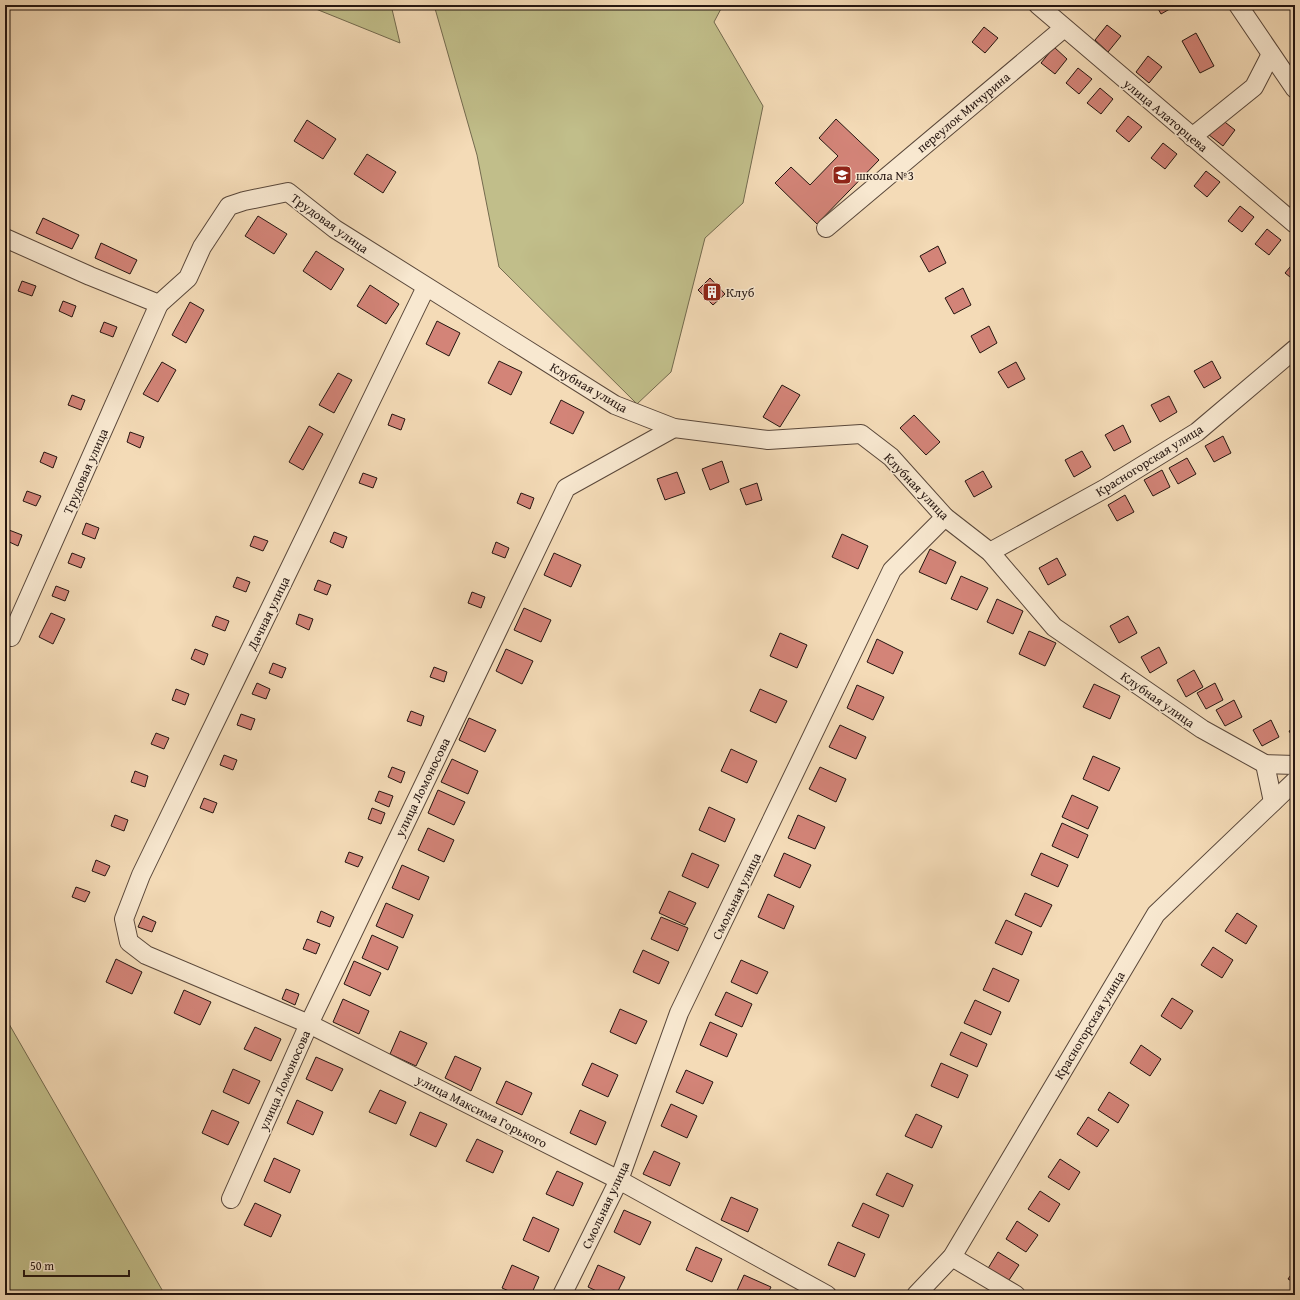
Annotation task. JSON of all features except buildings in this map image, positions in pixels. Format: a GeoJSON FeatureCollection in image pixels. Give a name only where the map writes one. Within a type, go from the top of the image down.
{"type":"FeatureCollection","features":[{"type":"Feature","properties":{"kind":"street","name":"улица Алаторцева"},"geometry":{"type":"LineString","coordinates":[[1038,5],[1295,224]]}},
{"type":"Feature","properties":{"kind":"street"},"geometry":{"type":"LineString","coordinates":[[1238,5],[1295,89]]}},
{"type":"Feature","properties":{"kind":"street","name":"переулок Мичурина"},"geometry":{"type":"LineString","coordinates":[[826,228],[1064,28]]}},
{"type":"Feature","properties":{"kind":"street"},"geometry":{"type":"LineString","coordinates":[[1192,137],[1254,87],[1271,54]]}},
{"type":"Feature","properties":{"kind":"street","name":"Трудовая улица"},"geometry":{"type":"LineString","coordinates":[[11,637],[159,304],[188,278],[202,247],[229,206],[244,201],[288,192],[335,229],[426,287]]}},
{"type":"Feature","properties":{"kind":"street"},"geometry":{"type":"LineString","coordinates":[[5,238],[90,276],[159,304]]}},
{"type":"Feature","properties":{"kind":"street","name":"Клубная улица"},"geometry":{"type":"LineString","coordinates":[[426,287],[615,405],[674,428],[768,440],[861,434],[891,457],[945,517],[990,552],[1054,628],[1202,730],[1265,764],[1295,765]]}},
{"type":"Feature","properties":{"kind":"street","name":"Дачная улица"},"geometry":{"type":"LineString","coordinates":[[129,942],[124,919],[141,876],[426,287]]}},
{"type":"Feature","properties":{"kind":"street","name":"Красногорская улица"},"geometry":{"type":"LineString","coordinates":[[990,552],[1106,488],[1197,432],[1295,349]]}},
{"type":"Feature","properties":{"kind":"street","name":"улица Ломоносова"},"geometry":{"type":"LineString","coordinates":[[231,1199],[309,1024],[566,488],[674,428]]}},
{"type":"Feature","properties":{"kind":"street","name":"Смольная улица"},"geometry":{"type":"LineString","coordinates":[[562,1295],[619,1180],[679,1014],[892,570],[945,517]]}},
{"type":"Feature","properties":{"kind":"street"},"geometry":{"type":"LineString","coordinates":[[1265,764],[1273,802]]}},
{"type":"Feature","properties":{"kind":"street","name":"Красногорская улица"},"geometry":{"type":"LineString","coordinates":[[916,1295],[952,1257],[1156,914],[1295,781]]}},
{"type":"Feature","properties":{"kind":"street","name":"улица Максима Горького"},"geometry":{"type":"LineString","coordinates":[[129,942],[146,955],[309,1024],[619,1180],[827,1295]]}},
{"type":"Feature","properties":{"kind":"street"},"geometry":{"type":"LineString","coordinates":[[952,1257],[1016,1295]]}},
{"type":"Feature","properties":{"kind":"shaded area"},"geometry":{"type":"Polygon","coordinates":[[[306,5],[391,5],[400,43],[306,5]]]}},
{"type":"Feature","properties":{"kind":"shaded area"},"geometry":{"type":"Polygon","coordinates":[[[434,5],[723,5],[714,22],[763,106],[743,203],[705,238],[671,372],[637,404],[499,267],[477,155],[434,5]]]}},
{"type":"Feature","properties":{"kind":"shaded area"},"geometry":{"type":"Polygon","coordinates":[[[5,1017],[165,1295],[5,1295],[5,1017]]]}},
{"type":"Feature","properties":{"kind":"place","name":"школа №3"},"geometry":{"type":"Point","coordinates":[842,175]}},
{"type":"Feature","properties":{"kind":"place","name":"Клуб"},"geometry":{"type":"Point","coordinates":[712,292]}}]}
